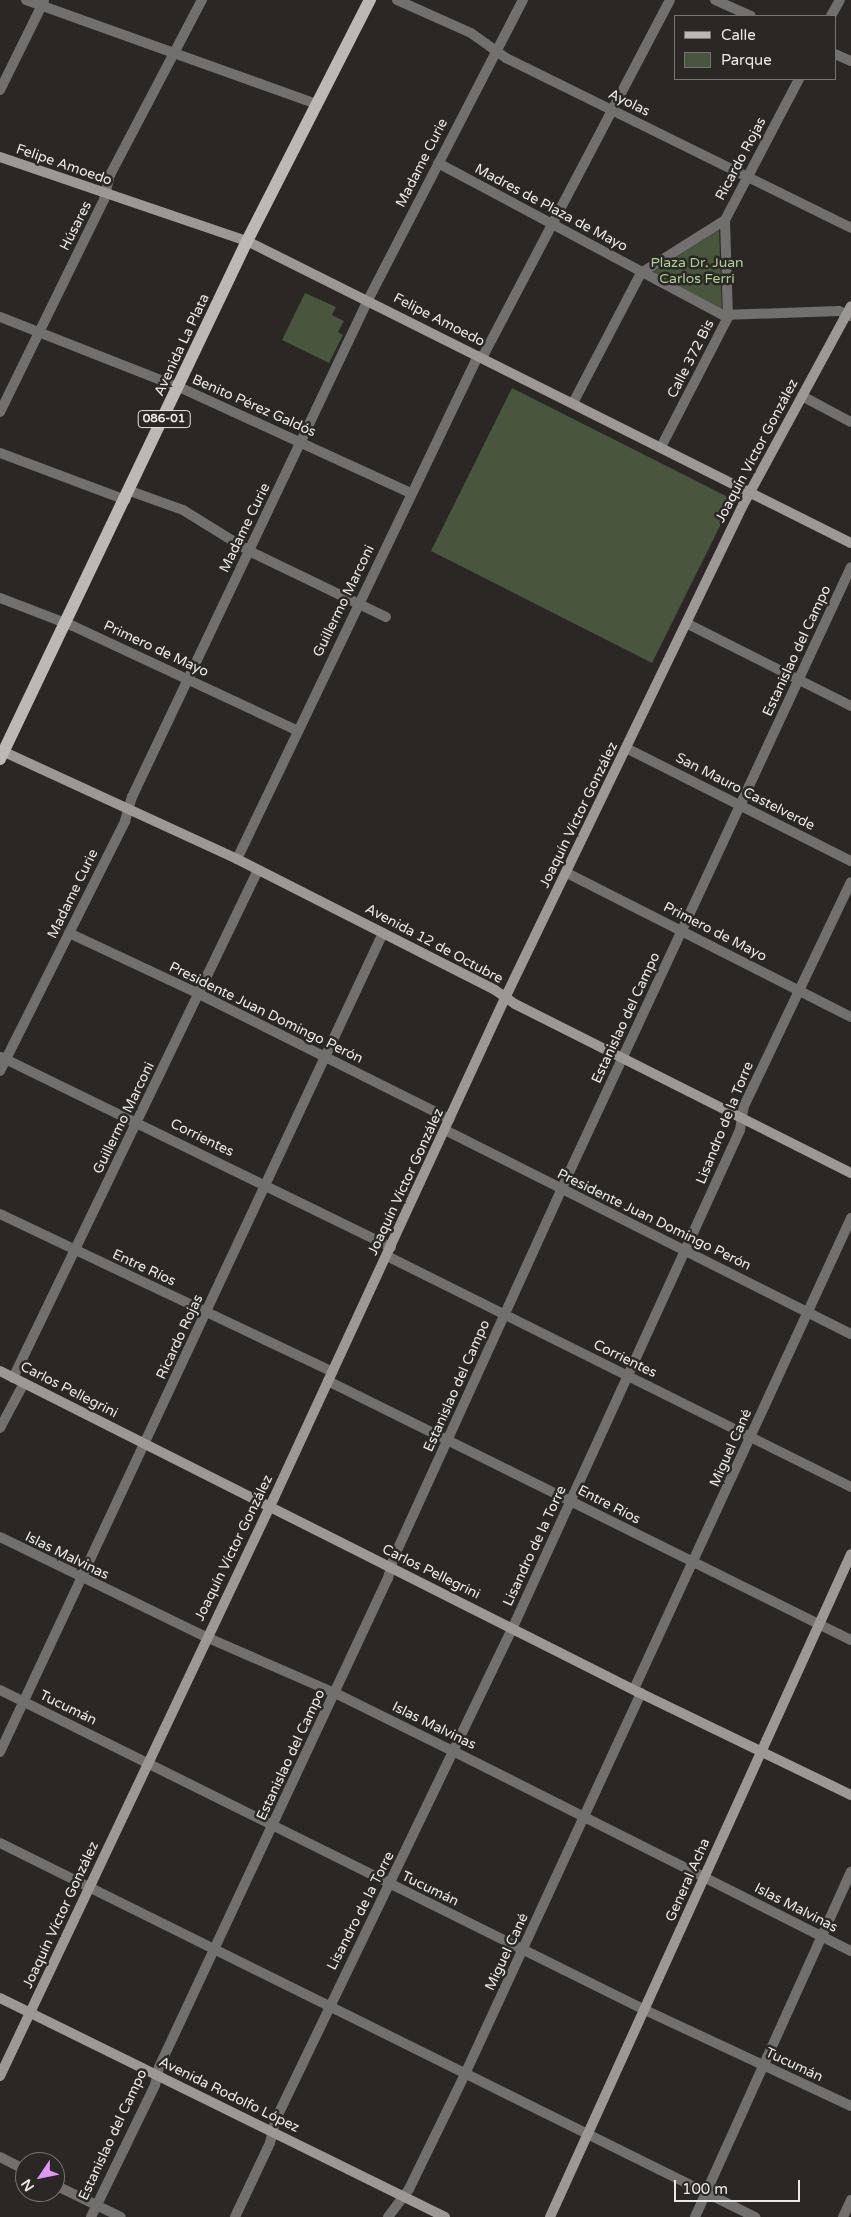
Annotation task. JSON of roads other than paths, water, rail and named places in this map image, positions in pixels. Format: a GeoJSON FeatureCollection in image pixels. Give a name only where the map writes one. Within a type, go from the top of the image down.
{"type":"FeatureCollection","features":[{"type":"Feature","properties":{"kind":"main road","name":"Avenida La Plata"},"geometry":{"type":"LineString","coordinates":[[1,754],[64,622],[128,496],[247,241],[370,0]]}},
{"type":"Feature","properties":{"kind":"street"},"geometry":{"type":"LineString","coordinates":[[26,0],[43,3],[317,104]]}},
{"type":"Feature","properties":{"kind":"street","name":"Húsares"},"geometry":{"type":"LineString","coordinates":[[0,412],[106,194],[110,175],[202,0]]}},
{"type":"Feature","properties":{"kind":"street","name":"Ayolas"},"geometry":{"type":"LineString","coordinates":[[397,0],[471,33],[497,49],[506,58],[851,228]]}},
{"type":"Feature","properties":{"kind":"street","name":"Madame Curie"},"geometry":{"type":"LineString","coordinates":[[0,1071],[3,1058],[69,933],[368,300],[523,0]]}},
{"type":"Feature","properties":{"kind":"street","name":"Guillermo Marconi"},"geometry":{"type":"LineString","coordinates":[[237,859],[411,493],[480,357],[553,225],[670,0]]}},
{"type":"Feature","properties":{"kind":"street"},"geometry":{"type":"LineString","coordinates":[[715,0],[749,15]]}},
{"type":"Feature","properties":{"kind":"street"},"geometry":{"type":"LineString","coordinates":[[832,15],[840,0]]}},
{"type":"Feature","properties":{"kind":"street"},"geometry":{"type":"LineString","coordinates":[[0,90],[43,3]]}},
{"type":"Feature","properties":{"kind":"street"},"geometry":{"type":"LineString","coordinates":[[836,54],[851,61]]}},
{"type":"Feature","properties":{"kind":"street","name":"Ricardo Rojas"},"geometry":{"type":"LineString","coordinates":[[573,403],[642,273],[725,220],[798,80]]}},
{"type":"Feature","properties":{"kind":"street","name":"Felipe Amoedo"},"geometry":{"type":"LineString","coordinates":[[0,158],[247,241],[851,543]]}},
{"type":"Feature","properties":{"kind":"street","name":"Madres de Plaza de Mayo"},"geometry":{"type":"LineString","coordinates":[[438,163],[728,317],[850,312]]}},
{"type":"Feature","properties":{"kind":"street","name":"Calle 372 Bis"},"geometry":{"type":"LineString","coordinates":[[661,447],[728,317],[725,220]]}},
{"type":"Feature","properties":{"kind":"street","name":"Joaquín Víctor González"},"geometry":{"type":"LineString","coordinates":[[0,2076],[330,1377],[505,998],[750,492],[850,312]]}},
{"type":"Feature","properties":{"kind":"street","name":"Benito Pérez Galdós"},"geometry":{"type":"LineString","coordinates":[[0,317],[179,387],[411,493]]}},
{"type":"Feature","properties":{"kind":"street"},"geometry":{"type":"LineString","coordinates":[[802,396],[851,422]]}},
{"type":"Feature","properties":{"kind":"street"},"geometry":{"type":"LineString","coordinates":[[0,453],[128,496],[183,510],[249,551],[386,617]]}},
{"type":"Feature","properties":{"kind":"street","name":"Estanislao del Campo"},"geometry":{"type":"LineString","coordinates":[[91,2217],[158,2075],[214,1949],[335,1693],[392,1568],[394,1557],[561,1190],[851,567]]}},
{"type":"Feature","properties":{"kind":"street","name":"Primero de Mayo"},"geometry":{"type":"LineString","coordinates":[[0,598],[64,622],[298,731]]}},
{"type":"Feature","properties":{"kind":"street"},"geometry":{"type":"LineString","coordinates":[[686,623],[851,706]]}},
{"type":"Feature","properties":{"kind":"street","name":"San Mauro Castelverde"},"geometry":{"type":"LineString","coordinates":[[626,748],[851,861]]}},
{"type":"Feature","properties":{"kind":"street","name":"Avenida 12 de Octubre"},"geometry":{"type":"LineString","coordinates":[[1,754],[237,859],[622,1058],[851,1173]]}},
{"type":"Feature","properties":{"kind":"street","name":"Guillermo Marconi"},"geometry":{"type":"LineString","coordinates":[[13,1378],[258,870]]}},
{"type":"Feature","properties":{"kind":"street","name":"Primero de Mayo"},"geometry":{"type":"LineString","coordinates":[[567,873],[851,1017]]}},
{"type":"Feature","properties":{"kind":"street","name":"Lisandro de la Torre"},"geometry":{"type":"LineString","coordinates":[[235,2217],[330,2007],[456,1752],[685,1251],[742,1119],[744,1106],[851,882]]}},
{"type":"Feature","properties":{"kind":"street","name":"Presidente Juan Domingo Perón"},"geometry":{"type":"LineString","coordinates":[[69,933],[199,994],[450,1119]]}},
{"type":"Feature","properties":{"kind":"street","name":"Ricardo Rojas"},"geometry":{"type":"LineString","coordinates":[[0,1752],[383,933]]}},
{"type":"Feature","properties":{"kind":"street","name":"Corrientes"},"geometry":{"type":"LineString","coordinates":[[3,1058],[265,1184],[504,1316],[628,1375],[851,1488]]}},
{"type":"Feature","properties":{"kind":"street","name":"Presidente Juan Domingo Perón"},"geometry":{"type":"LineString","coordinates":[[445,1130],[561,1190],[851,1334]]}},
{"type":"Feature","properties":{"kind":"street","name":"Entre Ríos"},"geometry":{"type":"LineString","coordinates":[[0,1214],[206,1313],[448,1441],[851,1640]]}},
{"type":"Feature","properties":{"kind":"street","name":"Miguel Cané"},"geometry":{"type":"LineString","coordinates":[[388,2217],[403,2196],[465,2074],[524,1950],[585,1815],[694,1563],[851,1218]]}},
{"type":"Feature","properties":{"kind":"street","name":"Carlos Pellegrini"},"geometry":{"type":"LineString","coordinates":[[0,1371],[638,1691],[851,1795]]}},
{"type":"Feature","properties":{"kind":"street"},"geometry":{"type":"LineString","coordinates":[[0,1428],[24,1383]]}},
{"type":"Feature","properties":{"kind":"street","name":"Islas Malvinas"},"geometry":{"type":"LineString","coordinates":[[0,1537],[82,1579],[206,1637],[335,1693],[585,1815],[851,1951]]}},
{"type":"Feature","properties":{"kind":"street","name":"General Acha"},"geometry":{"type":"LineString","coordinates":[[550,2217],[851,1554]]}},
{"type":"Feature","properties":{"kind":"street","name":"Tucumán"},"geometry":{"type":"LineString","coordinates":[[0,1690],[645,2010],[851,2106]]}},
{"type":"Feature","properties":{"kind":"street"},"geometry":{"type":"LineString","coordinates":[[0,1843],[465,2074],[589,2132],[754,2217]]}},
{"type":"Feature","properties":{"kind":"street"},"geometry":{"type":"LineString","coordinates":[[695,2217],[851,1872]]}},
{"type":"Feature","properties":{"kind":"street","name":"Avenida Rodolfo López"},"geometry":{"type":"LineString","coordinates":[[0,1998],[445,2217]]}},
{"type":"Feature","properties":{"kind":"street"},"geometry":{"type":"LineString","coordinates":[[0,2157],[15,2165]]}},
{"type":"Feature","properties":{"kind":"street"},"geometry":{"type":"LineString","coordinates":[[65,2190],[121,2217]]}},
{"type":"Feature","properties":{"kind":"street"},"geometry":{"type":"LineString","coordinates":[[843,2217],[851,2200]]}},
{"type":"Feature","properties":{"kind":"park label","name":"Plaza Dr. Juan Carlos Ferri"},"geometry":{"type":"Point","coordinates":[697,272]}}]}
